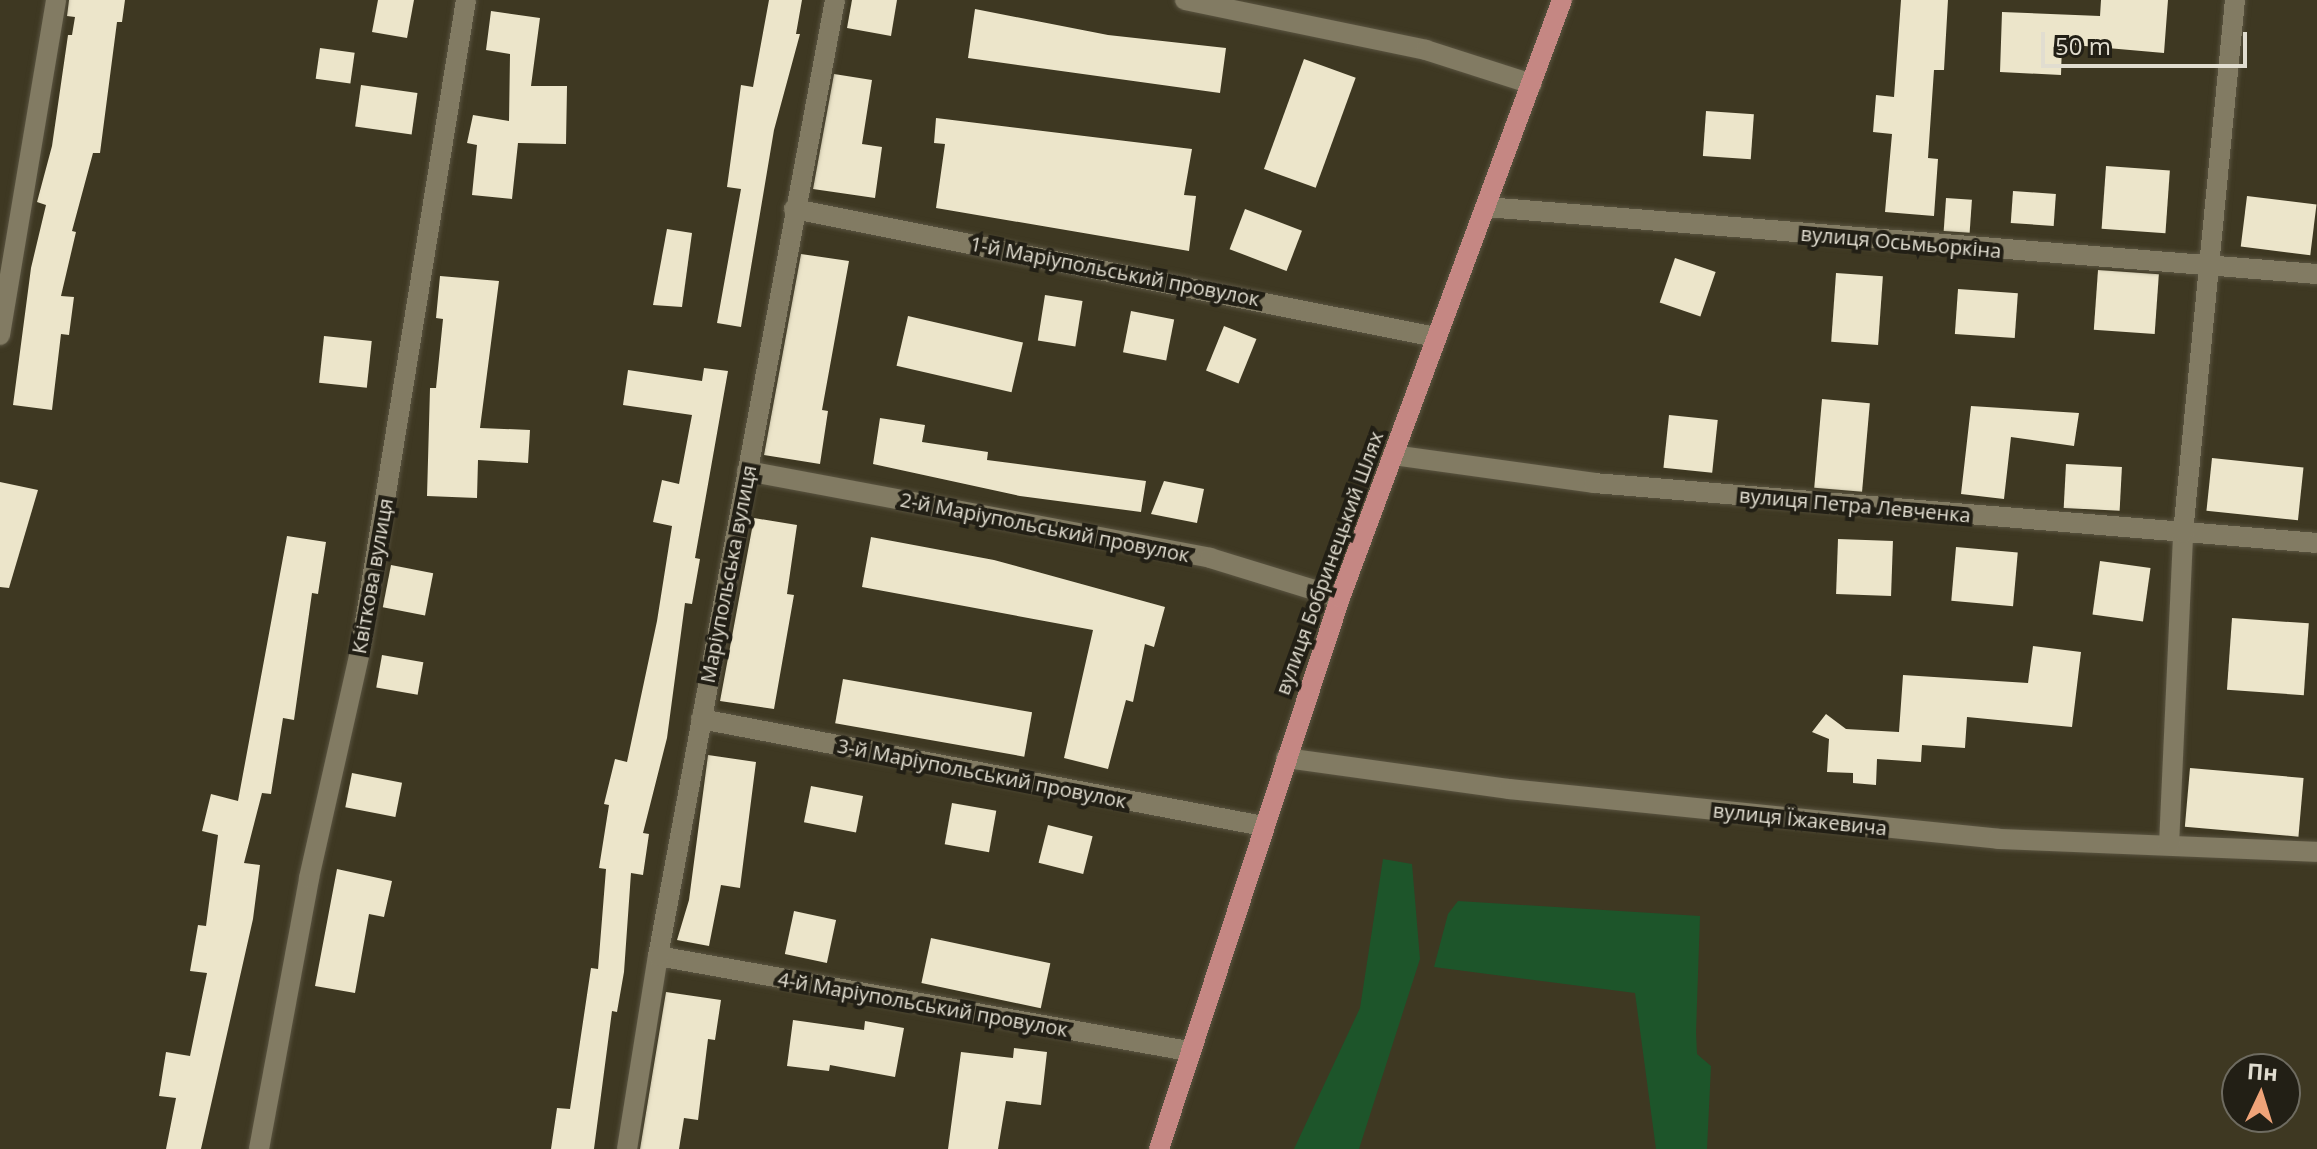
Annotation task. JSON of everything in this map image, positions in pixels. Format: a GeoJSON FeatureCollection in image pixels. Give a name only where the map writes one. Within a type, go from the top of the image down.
{"type":"FeatureCollection","features":[{"type":"Feature","properties":{"kind":"main road","name":"вулиця Бобринецький Шлях"},"geometry":{"type":"LineString","coordinates":[[1159,1149],[1188,1051],[1340,598],[1562,0]]}},
{"type":"Feature","properties":{"kind":"street"},"geometry":{"type":"LineString","coordinates":[[0,335],[56,0]]}},
{"type":"Feature","properties":{"kind":"street","name":"Квіткова вулиця"},"geometry":{"type":"LineString","coordinates":[[259,1149],[309,878],[361,647],[466,0]]}},
{"type":"Feature","properties":{"kind":"street","name":"Маріупольська вулиця"},"geometry":{"type":"LineString","coordinates":[[627,1149],[658,956],[835,0]]}},
{"type":"Feature","properties":{"kind":"street"},"geometry":{"type":"LineString","coordinates":[[1185,0],[1426,50],[1532,84]]}},
{"type":"Feature","properties":{"kind":"street"},"geometry":{"type":"LineString","coordinates":[[2169,845],[2183,533],[2235,0]]}},
{"type":"Feature","properties":{"kind":"street","name":"вулиця Осьмьоркіна"},"geometry":{"type":"LineString","coordinates":[[1486,207],[2207,268],[2317,274]]}},
{"type":"Feature","properties":{"kind":"street","name":"1-й Маріупольський провулок"},"geometry":{"type":"LineString","coordinates":[[794,209],[1435,337]]}},
{"type":"Feature","properties":{"kind":"street","name":"вулиця Петра Левченка"},"geometry":{"type":"LineString","coordinates":[[1393,455],[1594,483],[2317,543]]}},
{"type":"Feature","properties":{"kind":"street","name":"2-й Маріупольський провулок"},"geometry":{"type":"LineString","coordinates":[[747,471],[1210,558],[1340,598]]}},
{"type":"Feature","properties":{"kind":"street","name":"3-й Маріупольський провулок"},"geometry":{"type":"LineString","coordinates":[[701,719],[1263,826]]}},
{"type":"Feature","properties":{"kind":"street","name":"вулиця Їжакевича"},"geometry":{"type":"LineString","coordinates":[[1286,758],[1509,789],[1998,839],[2317,852]]}},
{"type":"Feature","properties":{"kind":"street","name":"4-й Маріупольський провулок"},"geometry":{"type":"LineString","coordinates":[[658,956],[1188,1051]]}},
{"type":"Feature","properties":{"kind":"green space"},"geometry":{"type":"Polygon","coordinates":[[[1383,859],[1412,864],[1420,959],[1359,1149],[1294,1149],[1360,1008],[1383,859]]]}},
{"type":"Feature","properties":{"kind":"green space"},"geometry":{"type":"Polygon","coordinates":[[[1458,901],[1700,916],[1696,1032],[1697,1054],[1711,1066],[1707,1149],[1656,1149],[1635,993],[1434,967],[1448,914],[1458,901]]]}},
{"type":"Feature","properties":{"kind":"building"},"geometry":{"type":"Polygon","coordinates":[[[69,0],[125,0],[122,22],[117,22],[100,153],[93,153],[72,231],[76,232],[61,296],[74,297],[69,335],[61,334],[52,410],[13,405],[31,268],[46,205],[37,202],[52,146],[68,35],[72,35],[75,17],[67,16],[69,0]]]}},
{"type":"Feature","properties":{"kind":"building"},"geometry":{"type":"Polygon","coordinates":[[[378,0],[414,0],[407,38],[372,32],[378,0]]]}},
{"type":"Feature","properties":{"kind":"building"},"geometry":{"type":"Polygon","coordinates":[[[769,0],[802,0],[796,34],[800,34],[774,130],[741,327],[717,323],[741,189],[727,187],[741,85],[753,87],[769,0]]]}},
{"type":"Feature","properties":{"kind":"building"},"geometry":{"type":"Polygon","coordinates":[[[852,0],[897,0],[891,36],[847,28],[852,0]]]}},
{"type":"Feature","properties":{"kind":"building"},"geometry":{"type":"Polygon","coordinates":[[[1901,0],[1948,0],[1944,70],[1934,70],[1928,158],[1938,159],[1934,216],[1885,212],[1892,134],[1873,132],[1876,95],[1894,97],[1901,0]]]}},
{"type":"Feature","properties":{"kind":"building"},"geometry":{"type":"Polygon","coordinates":[[[2101,0],[2168,0],[2164,53],[2062,44],[2061,75],[2000,72],[2002,12],[2100,16],[2101,0]]]}},
{"type":"Feature","properties":{"kind":"building"},"geometry":{"type":"Polygon","coordinates":[[[975,9],[1108,35],[1226,48],[1220,93],[968,58],[975,9]]]}},
{"type":"Feature","properties":{"kind":"building"},"geometry":{"type":"Polygon","coordinates":[[[491,11],[540,18],[531,86],[567,86],[566,144],[518,143],[512,199],[472,195],[477,145],[467,143],[473,115],[509,121],[510,54],[486,50],[491,11]]]}},
{"type":"Feature","properties":{"kind":"building"},"geometry":{"type":"Polygon","coordinates":[[[320,48],[355,53],[350,84],[316,79],[320,48]]]}},
{"type":"Feature","properties":{"kind":"building"},"geometry":{"type":"Polygon","coordinates":[[[1304,59],[1356,78],[1316,188],[1264,169],[1304,59]]]}},
{"type":"Feature","properties":{"kind":"building"},"geometry":{"type":"Polygon","coordinates":[[[834,74],[872,80],[862,144],[882,147],[875,198],[813,189],[834,74]]]}},
{"type":"Feature","properties":{"kind":"building"},"geometry":{"type":"Polygon","coordinates":[[[361,85],[417,93],[412,135],[355,127],[361,85]]]}},
{"type":"Feature","properties":{"kind":"building"},"geometry":{"type":"Polygon","coordinates":[[[1706,111],[1754,114],[1751,159],[1703,156],[1706,111]]]}},
{"type":"Feature","properties":{"kind":"building"},"geometry":{"type":"Polygon","coordinates":[[[936,118],[1192,149],[1184,195],[1196,196],[1189,251],[936,208],[945,144],[934,143],[936,118]]]}},
{"type":"Feature","properties":{"kind":"building"},"geometry":{"type":"Polygon","coordinates":[[[2106,166],[2170,170],[2165,233],[2102,229],[2106,166]]]}},
{"type":"Feature","properties":{"kind":"building"},"geometry":{"type":"Polygon","coordinates":[[[2013,191],[2056,194],[2054,226],[2011,223],[2013,191]]]}},
{"type":"Feature","properties":{"kind":"building"},"geometry":{"type":"Polygon","coordinates":[[[2247,196],[2316,205],[2310,255],[2241,247],[2247,196]]]}},
{"type":"Feature","properties":{"kind":"building"},"geometry":{"type":"Polygon","coordinates":[[[1946,198],[1972,200],[1970,233],[1944,231],[1946,198]]]}},
{"type":"Feature","properties":{"kind":"building"},"geometry":{"type":"Polygon","coordinates":[[[1245,209],[1302,231],[1287,271],[1230,249],[1245,209]]]}},
{"type":"Feature","properties":{"kind":"building"},"geometry":{"type":"Polygon","coordinates":[[[667,229],[692,233],[682,307],[653,305],[667,229]]]}},
{"type":"Feature","properties":{"kind":"building"},"geometry":{"type":"Polygon","coordinates":[[[801,254],[849,261],[822,410],[828,411],[820,464],[764,455],[801,254]]]}},
{"type":"Feature","properties":{"kind":"building"},"geometry":{"type":"Polygon","coordinates":[[[1675,258],[1716,272],[1700,316],[1660,302],[1675,258]]]}},
{"type":"Feature","properties":{"kind":"building"},"geometry":{"type":"Polygon","coordinates":[[[2098,270],[2159,274],[2155,334],[2094,330],[2098,270]]]}},
{"type":"Feature","properties":{"kind":"building"},"geometry":{"type":"Polygon","coordinates":[[[1836,273],[1883,276],[1878,345],[1831,342],[1836,273]]]}},
{"type":"Feature","properties":{"kind":"building"},"geometry":{"type":"Polygon","coordinates":[[[440,276],[499,281],[480,428],[530,430],[528,463],[478,460],[477,498],[427,496],[430,388],[436,388],[443,319],[436,318],[440,276]]]}},
{"type":"Feature","properties":{"kind":"building"},"geometry":{"type":"Polygon","coordinates":[[[1958,289],[2018,293],[2015,338],[1955,334],[1958,289]]]}},
{"type":"Feature","properties":{"kind":"building"},"geometry":{"type":"Polygon","coordinates":[[[1045,295],[1083,301],[1075,346],[1038,340],[1045,295]]]}},
{"type":"Feature","properties":{"kind":"building"},"geometry":{"type":"Polygon","coordinates":[[[1131,311],[1174,319],[1166,361],[1123,352],[1131,311]]]}},
{"type":"Feature","properties":{"kind":"building"},"geometry":{"type":"Polygon","coordinates":[[[908,316],[1023,343],[1012,392],[897,366],[908,316]]]}},
{"type":"Feature","properties":{"kind":"building"},"geometry":{"type":"Polygon","coordinates":[[[1224,326],[1256,339],[1238,384],[1206,371],[1224,326]]]}},
{"type":"Feature","properties":{"kind":"building"},"geometry":{"type":"Polygon","coordinates":[[[324,336],[372,341],[367,388],[319,383],[324,336]]]}},
{"type":"Feature","properties":{"kind":"building"},"geometry":{"type":"Polygon","coordinates":[[[704,368],[728,371],[695,558],[700,559],[692,604],[685,603],[667,738],[643,833],[649,834],[643,875],[631,873],[624,972],[617,1012],[612,1011],[594,1149],[551,1149],[557,1108],[570,1109],[591,968],[598,969],[606,869],[599,868],[609,805],[604,804],[615,759],[627,762],[657,621],[672,526],[653,522],[662,480],[679,484],[692,415],[623,405],[628,370],[702,381],[704,368]]]}},
{"type":"Feature","properties":{"kind":"building"},"geometry":{"type":"Polygon","coordinates":[[[1822,399],[1870,403],[1862,492],[1814,488],[1822,399]]]}},
{"type":"Feature","properties":{"kind":"building"},"geometry":{"type":"Polygon","coordinates":[[[1971,406],[2079,413],[2074,446],[2011,437],[2004,499],[1961,494],[1971,406]]]}},
{"type":"Feature","properties":{"kind":"building"},"geometry":{"type":"Polygon","coordinates":[[[1669,415],[1718,420],[1712,473],[1663,468],[1669,415]]]}},
{"type":"Feature","properties":{"kind":"building"},"geometry":{"type":"Polygon","coordinates":[[[880,418],[925,425],[922,442],[988,452],[987,460],[1146,481],[1141,512],[1020,496],[873,464],[880,418]]]}},
{"type":"Feature","properties":{"kind":"building"},"geometry":{"type":"Polygon","coordinates":[[[2212,458],[2303,468],[2298,520],[2206,511],[2212,458]]]}},
{"type":"Feature","properties":{"kind":"building"},"geometry":{"type":"Polygon","coordinates":[[[2066,464],[2122,467],[2120,511],[2064,508],[2066,464]]]}},
{"type":"Feature","properties":{"kind":"building"},"geometry":{"type":"Polygon","coordinates":[[[1164,481],[1204,489],[1197,523],[1151,514],[1164,481]]]}},
{"type":"Feature","properties":{"kind":"building"},"geometry":{"type":"Polygon","coordinates":[[[0,482],[38,490],[9,588],[0,587],[0,482]]]}},
{"type":"Feature","properties":{"kind":"building"},"geometry":{"type":"Polygon","coordinates":[[[754,518],[797,525],[787,594],[794,595],[774,709],[720,701],[754,518]]]}},
{"type":"Feature","properties":{"kind":"building"},"geometry":{"type":"Polygon","coordinates":[[[287,536],[326,542],[318,594],[312,593],[294,720],[283,718],[271,794],[262,793],[244,863],[260,865],[253,919],[201,1149],[166,1149],[176,1098],[159,1096],[166,1052],[190,1056],[207,973],[190,971],[198,925],[206,926],[218,835],[202,831],[211,794],[238,801],[287,536]]]}},
{"type":"Feature","properties":{"kind":"building"},"geometry":{"type":"Polygon","coordinates":[[[871,537],[994,560],[1165,607],[1154,647],[1145,644],[1133,702],[1126,700],[1108,769],[1064,758],[1093,630],[862,587],[871,537]]]}},
{"type":"Feature","properties":{"kind":"building"},"geometry":{"type":"Polygon","coordinates":[[[1838,539],[1893,541],[1891,596],[1836,594],[1838,539]]]}},
{"type":"Feature","properties":{"kind":"building"},"geometry":{"type":"Polygon","coordinates":[[[1956,547],[2018,552],[2013,606],[1951,601],[1956,547]]]}},
{"type":"Feature","properties":{"kind":"building"},"geometry":{"type":"Polygon","coordinates":[[[2100,561],[2151,568],[2143,622],[2092,614],[2100,561]]]}},
{"type":"Feature","properties":{"kind":"building"},"geometry":{"type":"Polygon","coordinates":[[[391,565],[433,573],[425,615],[383,607],[391,565]]]}},
{"type":"Feature","properties":{"kind":"building"},"geometry":{"type":"Polygon","coordinates":[[[2232,618],[2309,623],[2304,695],[2227,690],[2232,618]]]}},
{"type":"Feature","properties":{"kind":"building"},"geometry":{"type":"Polygon","coordinates":[[[2033,646],[2081,652],[2072,727],[1967,717],[1965,748],[1922,745],[1921,762],[1877,759],[1876,785],[1853,783],[1853,773],[1827,772],[1829,739],[1812,732],[1826,714],[1846,729],[1899,732],[1903,675],[2028,683],[2033,646]]]}},
{"type":"Feature","properties":{"kind":"building"},"geometry":{"type":"Polygon","coordinates":[[[382,655],[423,662],[418,695],[376,687],[382,655]]]}},
{"type":"Feature","properties":{"kind":"building"},"geometry":{"type":"Polygon","coordinates":[[[843,679],[1032,712],[1024,757],[835,723],[843,679]]]}},
{"type":"Feature","properties":{"kind":"building"},"geometry":{"type":"Polygon","coordinates":[[[708,755],[756,762],[740,888],[721,885],[709,946],[677,940],[689,900],[708,755]]]}},
{"type":"Feature","properties":{"kind":"building"},"geometry":{"type":"Polygon","coordinates":[[[2190,768],[2304,778],[2298,837],[2185,827],[2190,768]]]}},
{"type":"Feature","properties":{"kind":"building"},"geometry":{"type":"Polygon","coordinates":[[[352,773],[402,783],[395,817],[345,807],[352,773]]]}},
{"type":"Feature","properties":{"kind":"building"},"geometry":{"type":"Polygon","coordinates":[[[811,786],[863,796],[856,832],[804,822],[811,786]]]}},
{"type":"Feature","properties":{"kind":"building"},"geometry":{"type":"Polygon","coordinates":[[[952,803],[996,811],[989,852],[945,844],[952,803]]]}},
{"type":"Feature","properties":{"kind":"building"},"geometry":{"type":"Polygon","coordinates":[[[1048,825],[1093,836],[1083,874],[1039,863],[1048,825]]]}},
{"type":"Feature","properties":{"kind":"building"},"geometry":{"type":"Polygon","coordinates":[[[337,869],[392,881],[384,917],[369,914],[355,993],[315,986],[337,869]]]}},
{"type":"Feature","properties":{"kind":"building"},"geometry":{"type":"Polygon","coordinates":[[[794,911],[836,920],[827,963],[785,954],[794,911]]]}},
{"type":"Feature","properties":{"kind":"building"},"geometry":{"type":"Polygon","coordinates":[[[931,938],[1050,963],[1041,1008],[921,983],[931,938]]]}},
{"type":"Feature","properties":{"kind":"building"},"geometry":{"type":"Polygon","coordinates":[[[666,992],[721,1000],[715,1040],[708,1039],[698,1120],[684,1118],[679,1149],[640,1149],[666,992]]]}},
{"type":"Feature","properties":{"kind":"building"},"geometry":{"type":"Polygon","coordinates":[[[793,1020],[864,1030],[865,1021],[904,1028],[895,1077],[830,1065],[829,1071],[787,1066],[793,1020]]]}},
{"type":"Feature","properties":{"kind":"building"},"geometry":{"type":"Polygon","coordinates":[[[1014,1048],[1047,1052],[1041,1105],[1006,1101],[998,1149],[948,1149],[961,1052],[1013,1058],[1014,1048]]]}}]}
